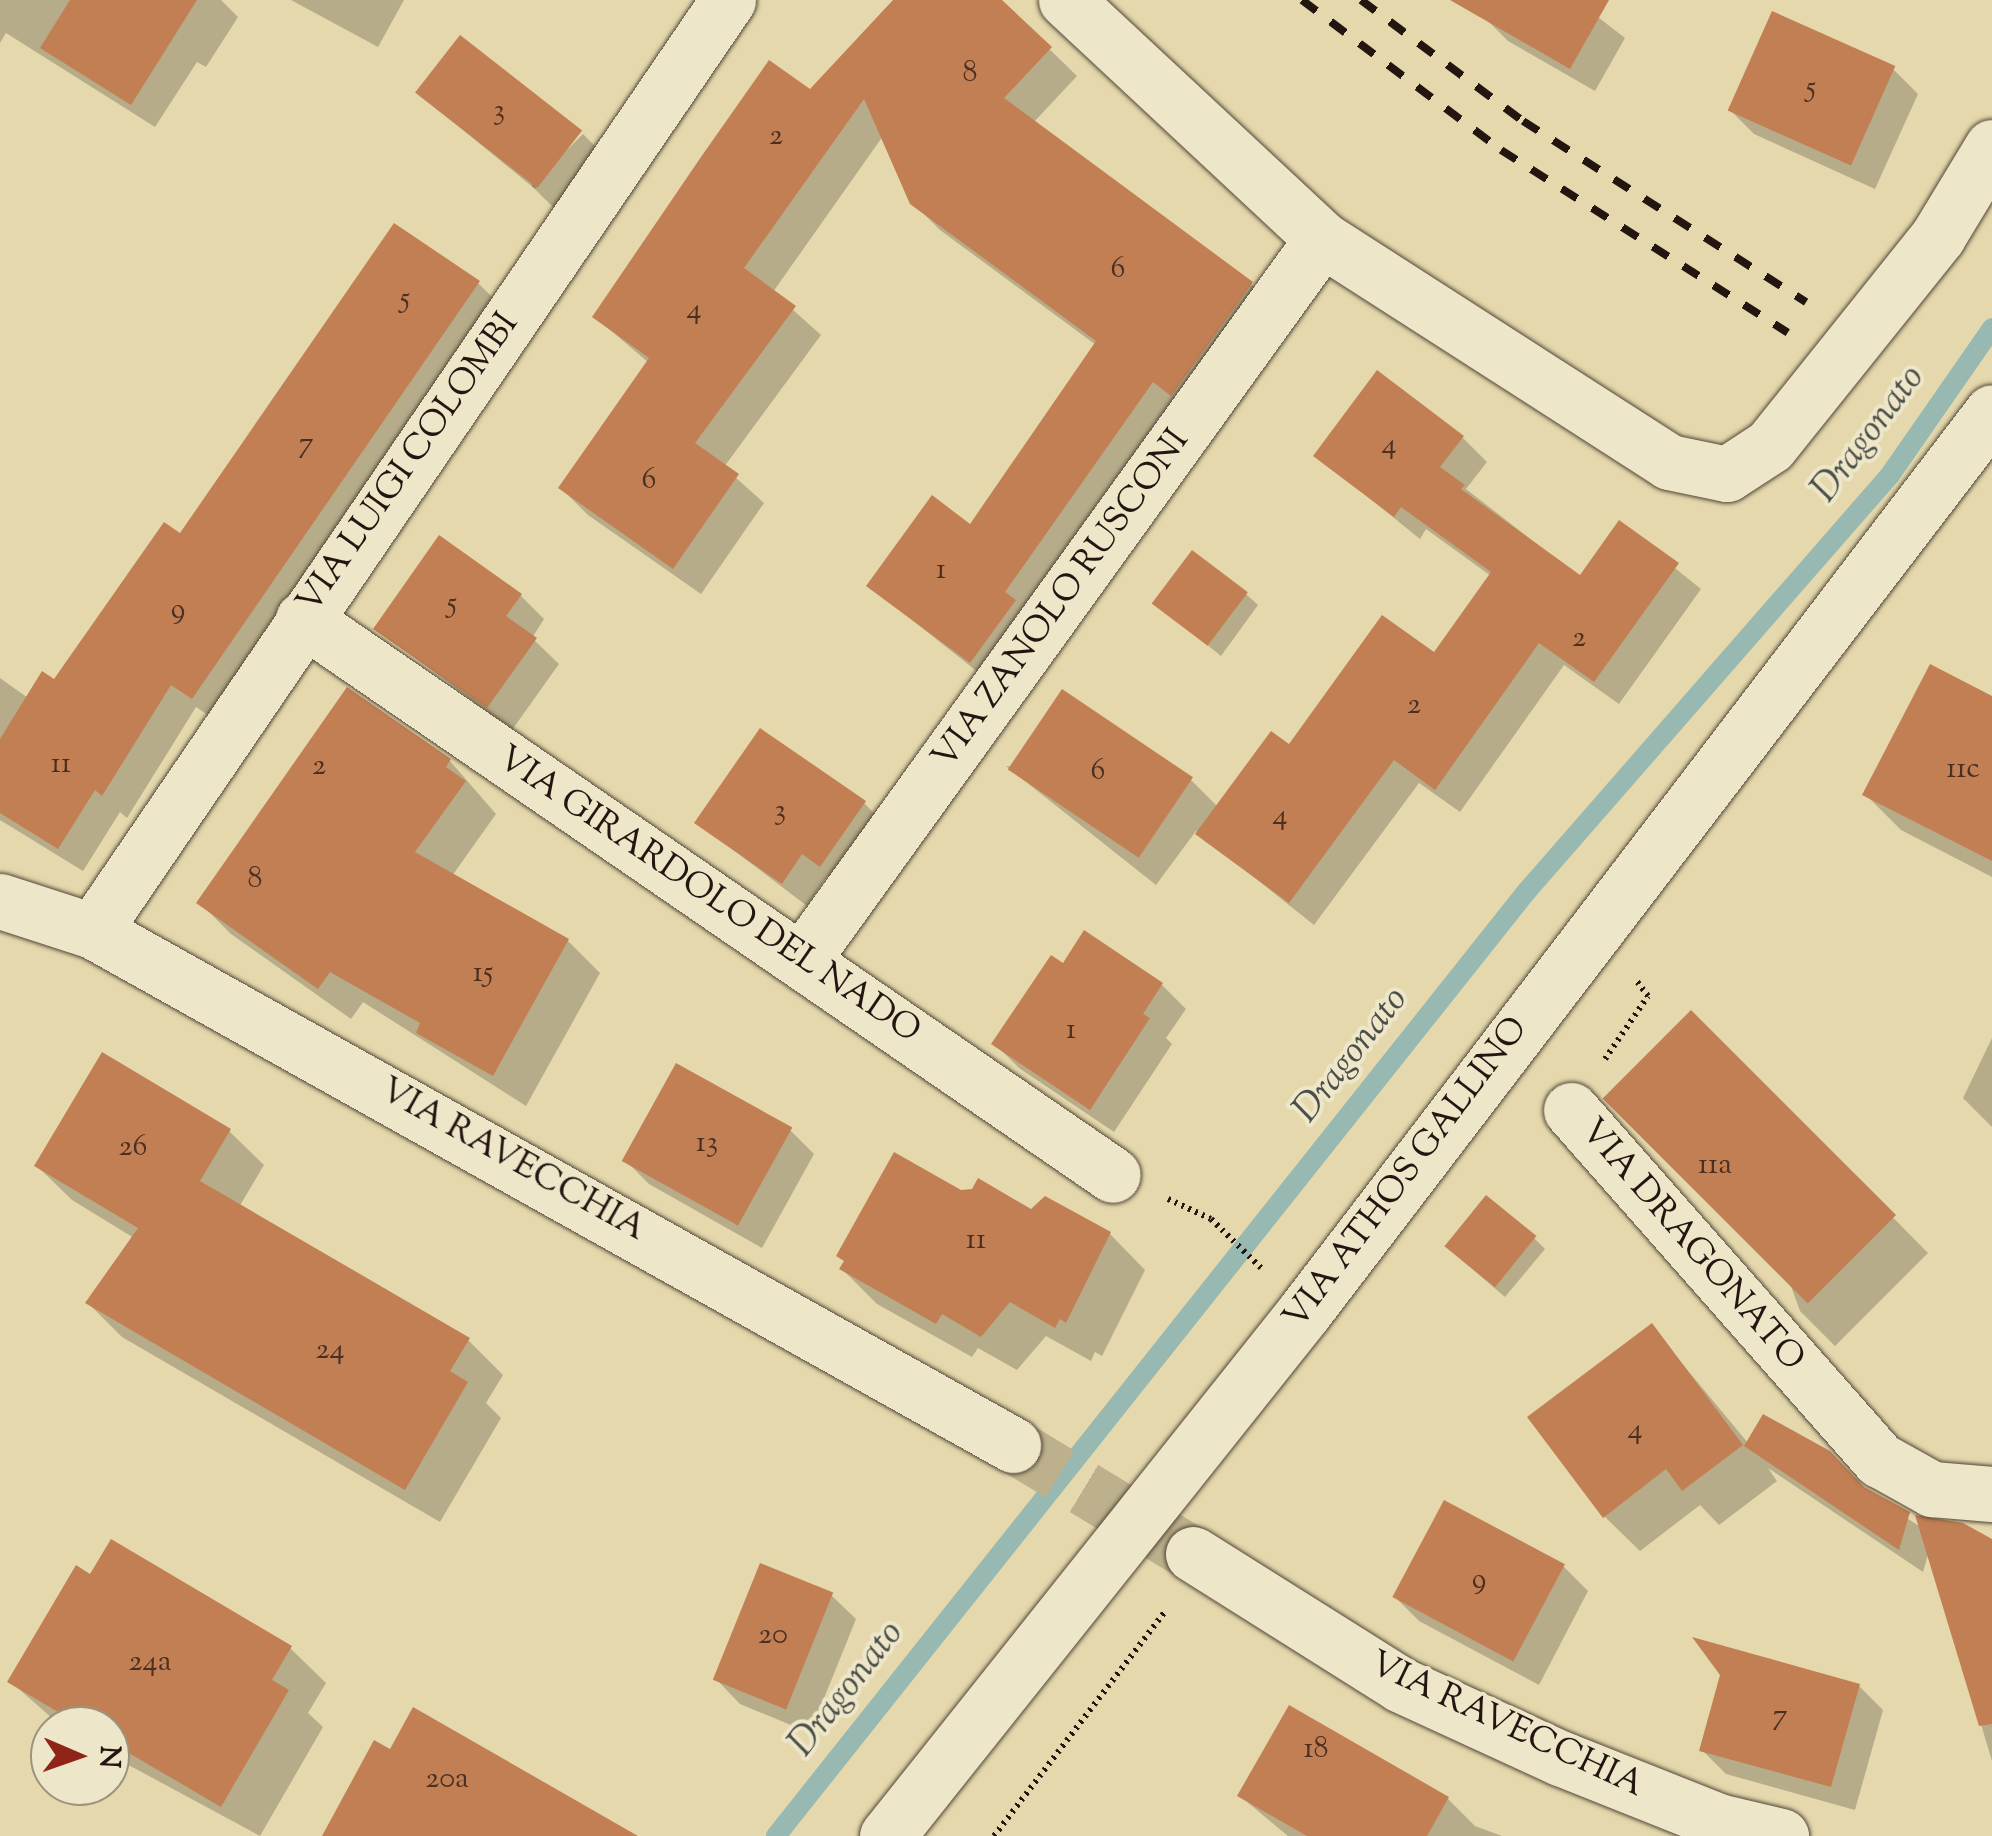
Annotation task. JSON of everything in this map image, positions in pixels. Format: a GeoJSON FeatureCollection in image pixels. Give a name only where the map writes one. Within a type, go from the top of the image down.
{"type":"FeatureCollection","features":[{"type":"Feature","properties":{"kind":"street","name":"VIA LUIGI COLOMBI"},"geometry":{"type":"LineString","coordinates":[[93,930],[728,0]]}},
{"type":"Feature","properties":{"kind":"street"},"geometry":{"type":"LineString","coordinates":[[1066,0],[1322,240],[1668,462],[1726,474],[1770,446],[1938,236],[1992,146]]}},
{"type":"Feature","properties":{"kind":"street","name":"VIA ZANOLO RUSCONI"},"geometry":{"type":"LineString","coordinates":[[802,960],[1322,240]]}},
{"type":"Feature","properties":{"kind":"street","name":"VIA ATHOS GALLINO"},"geometry":{"type":"LineString","coordinates":[[887,1836],[1305,1310],[1992,412]]}},
{"type":"Feature","properties":{"kind":"street","name":"VIA GIRARDOLO DEL NADO"},"geometry":{"type":"LineString","coordinates":[[303,619],[1113,1175]]}},
{"type":"Feature","properties":{"kind":"street","name":"VIA RAVECCHIA"},"geometry":{"type":"LineString","coordinates":[[0,901],[93,930],[1013,1445]]}},
{"type":"Feature","properties":{"kind":"street","name":"VIA DRAGONATO"},"geometry":{"type":"LineString","coordinates":[[1572,1110],[1880,1460],[1932,1488],[1992,1494]]}},
{"type":"Feature","properties":{"kind":"street","name":"VIA RAVECCHIA"},"geometry":{"type":"LineString","coordinates":[[1199,1558],[1401,1684],[1560,1758],[1718,1821],[1781,1836]]}},
{"type":"Feature","properties":{"kind":"path","name":"VIA DRAGONATO"},"geometry":{"type":"LineString","coordinates":[[1572,1110],[1648,996],[1595,926]]}},
{"type":"Feature","properties":{"kind":"path"},"geometry":{"type":"LineString","coordinates":[[994,1836],[1199,1558]]}},
{"type":"Feature","properties":{"kind":"building"},"geometry":{"type":"Polygon","coordinates":[[[70,0],[197,0],[131,105],[40,48],[70,0]]]}},
{"type":"Feature","properties":{"kind":"building"},"geometry":{"type":"Polygon","coordinates":[[[893,0],[1002,0],[1052,47],[1004,98],[1253,282],[1171,396],[1153,382],[1005,592],[1016,600],[970,663],[866,586],[932,495],[970,524],[1096,341],[910,204],[864,99],[744,268],[796,306],[695,443],[739,474],[673,569],[558,488],[649,358],[592,317],[701,157],[769,60],[810,89],[893,0]]]}},
{"type":"Feature","properties":{"kind":"building"},"geometry":{"type":"Polygon","coordinates":[[[1450,0],[1609,0],[1570,69],[1450,0]]]}},
{"type":"Feature","properties":{"kind":"building"},"geometry":{"type":"Polygon","coordinates":[[[1772,11],[1895,66],[1851,165],[1728,111],[1772,11]]]}},
{"type":"Feature","properties":{"kind":"building"},"geometry":{"type":"Polygon","coordinates":[[[460,35],[582,130],[537,188],[415,93],[460,35]]]}},
{"type":"Feature","properties":{"kind":"building"},"geometry":{"type":"Polygon","coordinates":[[[394,223],[480,281],[192,699],[171,685],[102,796],[95,790],[58,849],[0,813],[0,739],[42,671],[54,679],[164,522],[180,533],[394,223]]]}},
{"type":"Feature","properties":{"kind":"building"},"geometry":{"type":"Polygon","coordinates":[[[1377,370],[1464,436],[1440,467],[1465,485],[1461,489],[1580,575],[1619,520],[1679,563],[1594,682],[1539,643],[1435,790],[1394,760],[1289,903],[1195,834],[1271,731],[1289,744],[1382,615],[1434,652],[1491,572],[1401,507],[1394,517],[1313,456],[1377,370]]]}},
{"type":"Feature","properties":{"kind":"building"},"geometry":{"type":"Polygon","coordinates":[[[439,535],[522,594],[506,616],[537,638],[487,708],[373,629],[439,535]]]}},
{"type":"Feature","properties":{"kind":"building"},"geometry":{"type":"Polygon","coordinates":[[[1192,550],[1248,592],[1208,646],[1152,604],[1192,550]]]}},
{"type":"Feature","properties":{"kind":"building"},"geometry":{"type":"Polygon","coordinates":[[[1930,664],[1992,696],[1992,861],[1862,795],[1930,664]]]}},
{"type":"Feature","properties":{"kind":"building"},"geometry":{"type":"Polygon","coordinates":[[[347,687],[451,759],[446,767],[466,781],[415,852],[569,939],[493,1076],[416,1033],[420,1023],[330,972],[318,989],[196,903],[347,687]]]}},
{"type":"Feature","properties":{"kind":"building"},"geometry":{"type":"Polygon","coordinates":[[[1062,689],[1193,777],[1139,858],[1008,769],[1062,689]]]}},
{"type":"Feature","properties":{"kind":"building"},"geometry":{"type":"Polygon","coordinates":[[[760,728],[866,801],[820,867],[802,854],[782,884],[694,823],[760,728]]]}},
{"type":"Feature","properties":{"kind":"building"},"geometry":{"type":"Polygon","coordinates":[[[1084,930],[1163,983],[1143,1014],[1150,1018],[1090,1110],[991,1044],[1051,955],[1063,963],[1084,930]]]}},
{"type":"Feature","properties":{"kind":"building"},"geometry":{"type":"Polygon","coordinates":[[[1691,1010],[1896,1215],[1808,1303],[1603,1098],[1691,1010]]]}},
{"type":"Feature","properties":{"kind":"building"},"geometry":{"type":"Polygon","coordinates":[[[102,1052],[231,1129],[200,1181],[470,1338],[450,1371],[468,1382],[405,1490],[85,1303],[138,1228],[34,1166],[102,1052]]]}},
{"type":"Feature","properties":{"kind":"building"},"geometry":{"type":"Polygon","coordinates":[[[676,1063],[792,1127],[738,1225],[622,1161],[676,1063]]]}},
{"type":"Feature","properties":{"kind":"building"},"geometry":{"type":"Polygon","coordinates":[[[894,1152],[961,1190],[972,1189],[978,1178],[1031,1209],[1045,1196],[1111,1232],[1066,1323],[1060,1319],[1055,1328],[1010,1302],[981,1337],[942,1314],[936,1324],[839,1269],[844,1261],[836,1256],[894,1152]]]}},
{"type":"Feature","properties":{"kind":"building"},"geometry":{"type":"Polygon","coordinates":[[[1486,1195],[1537,1236],[1495,1287],[1444,1246],[1486,1195]]]}},
{"type":"Feature","properties":{"kind":"building"},"geometry":{"type":"Polygon","coordinates":[[[1652,1323],[1743,1445],[1682,1491],[1666,1469],[1603,1518],[1527,1417],[1652,1323]]]}},
{"type":"Feature","properties":{"kind":"building"},"geometry":{"type":"Polygon","coordinates":[[[1763,1414],[1830,1451],[1864,1487],[1910,1512],[1899,1550],[1744,1446],[1763,1414]]]}},
{"type":"Feature","properties":{"kind":"building"},"geometry":{"type":"Polygon","coordinates":[[[1444,1500],[1565,1564],[1513,1661],[1392,1597],[1444,1500]]]}},
{"type":"Feature","properties":{"kind":"building"},"geometry":{"type":"Polygon","coordinates":[[[1915,1515],[1963,1523],[1992,1539],[1992,1724],[1979,1726],[1915,1515]]]}},
{"type":"Feature","properties":{"kind":"building"},"geometry":{"type":"Polygon","coordinates":[[[111,1539],[292,1646],[272,1680],[289,1690],[221,1807],[130,1754],[130,1706],[48,1706],[7,1682],[76,1565],[90,1574],[111,1539]]]}},
{"type":"Feature","properties":{"kind":"building"},"geometry":{"type":"Polygon","coordinates":[[[760,1563],[833,1593],[786,1709],[713,1680],[760,1563]]]}},
{"type":"Feature","properties":{"kind":"building"},"geometry":{"type":"Polygon","coordinates":[[[1692,1637],[1860,1684],[1831,1787],[1699,1751],[1720,1675],[1692,1637]]]}},
{"type":"Feature","properties":{"kind":"building"},"geometry":{"type":"Polygon","coordinates":[[[1289,1705],[1449,1797],[1427,1836],[1307,1836],[1237,1796],[1289,1705]]]}},
{"type":"Feature","properties":{"kind":"building"},"geometry":{"type":"Polygon","coordinates":[[[413,1707],[638,1836],[322,1836],[374,1740],[390,1749],[413,1707]]]}},
{"type":"Feature","properties":{"kind":"waterway","name":"Dragonato"},"geometry":{"type":"LineString","coordinates":[[776,1836],[1527,891],[1890,475],[1992,328]]}},
{"type":"Feature","properties":{"kind":"tunnel"},"geometry":{"type":"LineString","coordinates":[[1013,1445],[1193,1554]]}},
{"type":"Feature","properties":{"kind":"railway"},"geometry":{"type":"LineString","coordinates":[[1302,0],[1501,150],[1788,333]]}},
{"type":"Feature","properties":{"kind":"railway"},"geometry":{"type":"LineString","coordinates":[[1361,0],[1523,121],[1806,302]]}}]}
